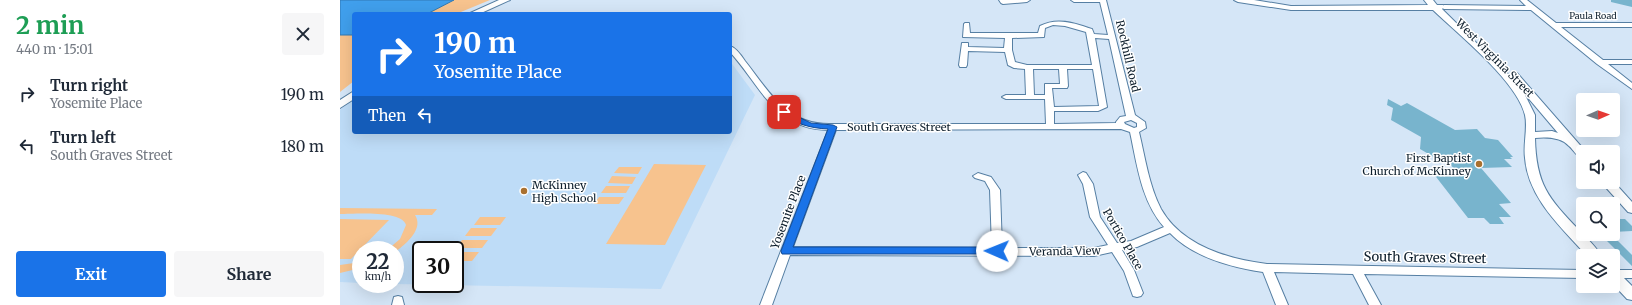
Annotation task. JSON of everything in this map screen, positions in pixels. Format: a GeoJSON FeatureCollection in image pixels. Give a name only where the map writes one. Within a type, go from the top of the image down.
{"type":"FeatureCollection","features":[{"type":"Feature","properties":{"kind":"main road"},"geometry":{"type":"LineString","coordinates":[[467,12],[497,0]]}},
{"type":"Feature","properties":{"kind":"main road"},"geometry":{"type":"LineString","coordinates":[[477,12],[506,0]]}},
{"type":"Feature","properties":{"kind":"main road"},"geometry":{"type":"LineString","coordinates":[[1238,0],[1291,8],[1439,5]]}},
{"type":"Feature","properties":{"kind":"main road","name":"West Virginia Street"},"geometry":{"type":"LineString","coordinates":[[1428,0],[1439,5],[1496,61],[1559,127],[1574,145]]}},
{"type":"Feature","properties":{"kind":"main road"},"geometry":{"type":"LineString","coordinates":[[1496,61],[1527,106],[1530,121],[1530,163],[1537,186],[1560,219],[1588,249]]}},
{"type":"Feature","properties":{"kind":"main road"},"geometry":{"type":"LineString","coordinates":[[340,97],[352,87]]}},
{"type":"Feature","properties":{"kind":"main road"},"geometry":{"type":"LineString","coordinates":[[340,105],[352,96]]}},
{"type":"Feature","properties":{"kind":"main road"},"geometry":{"type":"LineString","coordinates":[[1530,121],[1546,129],[1553,130],[1559,127]]}},
{"type":"Feature","properties":{"kind":"main road"},"geometry":{"type":"LineString","coordinates":[[1530,135],[1556,135],[1574,145]]}},
{"type":"Feature","properties":{"kind":"main road"},"geometry":{"type":"LineString","coordinates":[[1613,189],[1632,209]]}},
{"type":"Feature","properties":{"kind":"main road"},"geometry":{"type":"LineString","coordinates":[[1620,283],[1632,296]]}},
{"type":"Feature","properties":{"kind":"street"},"geometry":{"type":"LineString","coordinates":[[1002,0],[1003,2],[1027,0]]}},
{"type":"Feature","properties":{"kind":"street"},"geometry":{"type":"LineString","coordinates":[[1074,0],[1103,0]]}},
{"type":"Feature","properties":{"kind":"street","name":"Rockhill Road"},"geometry":{"type":"LineString","coordinates":[[1103,0],[1131,117]]}},
{"type":"Feature","properties":{"kind":"street"},"geometry":{"type":"LineString","coordinates":[[1523,0],[1632,87]]}},
{"type":"Feature","properties":{"kind":"street"},"geometry":{"type":"LineString","coordinates":[[1439,5],[1532,8]]}},
{"type":"Feature","properties":{"kind":"street"},"geometry":{"type":"LineString","coordinates":[[966,35],[1041,36],[1042,27],[1046,24],[1056,23],[1089,31],[1103,107],[1098,109],[1050,109]]}},
{"type":"Feature","properties":{"kind":"street"},"geometry":{"type":"LineString","coordinates":[[963,65],[967,24]]}},
{"type":"Feature","properties":{"kind":"street","name":"Paula Road"},"geometry":{"type":"LineString","coordinates":[[1554,25],[1632,25]]}},
{"type":"Feature","properties":{"kind":"street"},"geometry":{"type":"LineString","coordinates":[[1009,36],[1008,50],[1011,63],[1017,66],[1096,67]]}},
{"type":"Feature","properties":{"kind":"street"},"geometry":{"type":"LineString","coordinates":[[1091,36],[1112,37]]}},
{"type":"Feature","properties":{"kind":"street"},"geometry":{"type":"LineString","coordinates":[[965,49],[1008,50]]}},
{"type":"Feature","properties":{"kind":"street","name":"South Graves Street"},"geometry":{"type":"LineString","coordinates":[[732,50],[784,112],[800,122],[810,125],[833,127],[1061,127],[1121,124]]}},
{"type":"Feature","properties":{"kind":"street"},"geometry":{"type":"LineString","coordinates":[[1600,62],[1632,62]]}},
{"type":"Feature","properties":{"kind":"street"},"geometry":{"type":"LineString","coordinates":[[1029,67],[1030,97]]}},
{"type":"Feature","properties":{"kind":"street"},"geometry":{"type":"LineString","coordinates":[[1052,126],[1048,86],[1064,86],[1063,67]]}},
{"type":"Feature","properties":{"kind":"street"},"geometry":{"type":"LineString","coordinates":[[1006,97],[1049,97]]}},
{"type":"Feature","properties":{"kind":"street"},"geometry":{"type":"LineString","coordinates":[[1131,117],[1139,120],[1143,124],[1141,129],[1134,131],[1121,124],[1123,119],[1131,117]]}},
{"type":"Feature","properties":{"kind":"street","name":"Yosemite Place"},"geometry":{"type":"LineString","coordinates":[[766,305],[833,127]]}},
{"type":"Feature","properties":{"kind":"street"},"geometry":{"type":"LineString","coordinates":[[1134,131],[1151,196],[1160,215],[1171,228]]}},
{"type":"Feature","properties":{"kind":"street","name":"Portico Place"},"geometry":{"type":"LineString","coordinates":[[1083,175],[1088,184],[1095,217],[1129,270],[1137,293]]}},
{"type":"Feature","properties":{"kind":"street"},"geometry":{"type":"LineString","coordinates":[[978,176],[988,179],[995,190],[997,251]]}},
{"type":"Feature","properties":{"kind":"street","name":"South Graves Street"},"geometry":{"type":"LineString","coordinates":[[1171,228],[1194,244],[1224,259],[1249,266],[1267,268],[1576,274]]}},
{"type":"Feature","properties":{"kind":"street","name":"Veranda View"},"geometry":{"type":"LineString","coordinates":[[786,251],[997,251],[1081,253],[1115,249],[1133,244],[1171,228]]}},
{"type":"Feature","properties":{"kind":"street"},"geometry":{"type":"LineString","coordinates":[[1267,268],[1282,305]]}},
{"type":"Feature","properties":{"kind":"street"},"geometry":{"type":"LineString","coordinates":[[1357,270],[1375,305]]}},
{"type":"Feature","properties":{"kind":"street"},"geometry":{"type":"LineString","coordinates":[[1620,275],[1632,274]]}},
{"type":"Feature","properties":{"kind":"shaded area"},"geometry":{"type":"Polygon","coordinates":[[[340,0],[490,0],[461,12],[352,12],[352,83],[340,92],[340,0]]]}},
{"type":"Feature","properties":{"kind":"shaded area","name":"McKinney High School"},"geometry":{"type":"Polygon","coordinates":[[[732,64],[755,95],[661,289],[464,285],[464,241],[412,241],[412,284],[404,284],[404,241],[352,241],[352,283],[340,282],[340,110],[352,100],[352,134],[732,134],[732,64]]]}},
{"type":"Feature","properties":{"kind":"shaded area"},"geometry":{"type":"Polygon","coordinates":[[[654,164],[706,165],[665,245],[606,244],[654,164]]]}},
{"type":"Feature","properties":{"kind":"shaded area"},"geometry":{"type":"Polygon","coordinates":[[[619,167],[642,167],[638,174],[614,173],[619,167]]]}},
{"type":"Feature","properties":{"kind":"shaded area"},"geometry":{"type":"Polygon","coordinates":[[[612,176],[636,177],[632,184],[608,183],[612,176]]]}},
{"type":"Feature","properties":{"kind":"shaded area"},"geometry":{"type":"Polygon","coordinates":[[[606,186],[630,186],[626,193],[601,193],[606,186]]]}},
{"type":"Feature","properties":{"kind":"shaded area"},"geometry":{"type":"Polygon","coordinates":[[[599,197],[624,197],[619,204],[594,204],[599,197]]]}},
{"type":"Feature","properties":{"kind":"shaded area"},"geometry":{"type":"Polygon","coordinates":[[[340,208],[437,209],[432,215],[415,215],[417,220],[416,231],[404,245],[404,241],[398,241],[406,225],[403,220],[396,217],[377,214],[340,214],[340,208]]]}},
{"type":"Feature","properties":{"kind":"shaded area"},"geometry":{"type":"Polygon","coordinates":[[[480,217],[506,217],[500,225],[474,225],[480,217]]]}},
{"type":"Feature","properties":{"kind":"shaded area"},"geometry":{"type":"Polygon","coordinates":[[[340,219],[389,220],[369,241],[352,241],[351,259],[340,259],[340,219]]]}},
{"type":"Feature","properties":{"kind":"shaded area"},"geometry":{"type":"Polygon","coordinates":[[[471,228],[497,228],[491,236],[465,236],[471,228]]]}},
{"type":"Feature","properties":{"kind":"shaded area"},"geometry":{"type":"Polygon","coordinates":[[[488,240],[482,248],[464,248],[464,241],[461,241],[488,240]]]}},
{"type":"Feature","properties":{"kind":"shaded area"},"geometry":{"type":"Polygon","coordinates":[[[464,252],[479,252],[472,261],[464,261],[464,252]]]}},
{"type":"Feature","properties":{"kind":"shaded area"},"geometry":{"type":"Polygon","coordinates":[[[352,263],[352,270],[340,273],[340,265],[352,263]]]}},
{"type":"Feature","properties":{"kind":"water"},"geometry":{"type":"Polygon","coordinates":[[[340,0],[454,0],[431,12],[352,12],[352,35],[340,35],[340,0]]]}},
{"type":"Feature","properties":{"kind":"building"},"geometry":{"type":"Polygon","coordinates":[[[1611,0],[1632,0],[1632,7],[1611,2],[1611,0]]]}},
{"type":"Feature","properties":{"kind":"building","name":"First Baptist Church of McKinney"},"geometry":{"type":"Polygon","coordinates":[[[1388,99],[1401,106],[1407,103],[1455,130],[1477,129],[1485,138],[1498,140],[1513,157],[1510,157],[1512,159],[1504,159],[1512,167],[1481,168],[1511,203],[1499,204],[1511,217],[1499,217],[1504,224],[1490,224],[1484,218],[1468,218],[1433,173],[1457,173],[1445,157],[1439,160],[1420,149],[1421,137],[1391,120],[1393,108],[1387,105],[1388,99]]]}},
{"type":"Feature","properties":{"kind":"building"},"geometry":{"type":"Polygon","coordinates":[[[1620,219],[1625,219],[1632,226],[1632,231],[1620,232],[1620,219]]]}},
{"type":"Feature","properties":{"kind":"building"},"geometry":{"type":"Polygon","coordinates":[[[1607,241],[1618,241],[1632,255],[1632,266],[1620,254],[1620,249],[1615,249],[1607,241]]]}},
{"type":"Feature","properties":{"kind":"place","name":"First Baptist Church of McKinney"},"geometry":{"type":"Point","coordinates":[1479,164]}},
{"type":"Feature","properties":{"kind":"place","name":"McKinney High School"},"geometry":{"type":"Point","coordinates":[524,191]}},
{"type":"Feature","properties":{"kind":"route"},"geometry":{"type":"LineString","coordinates":[[784,112],[800,122],[820,127],[833,127],[786,251],[997,251]]}}]}
